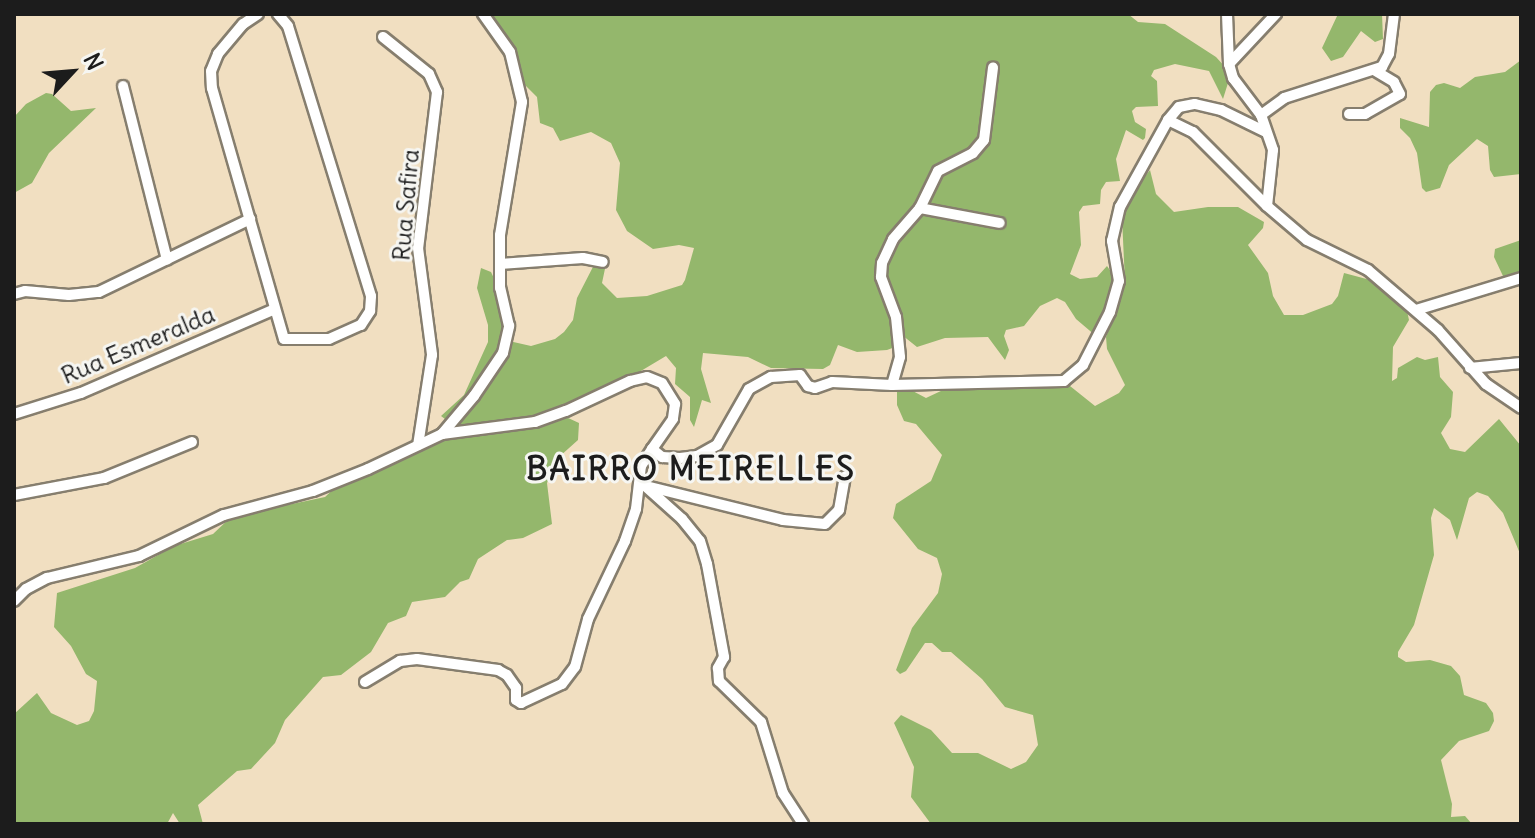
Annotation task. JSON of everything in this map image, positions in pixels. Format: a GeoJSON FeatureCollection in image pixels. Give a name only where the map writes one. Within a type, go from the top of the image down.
{"type":"FeatureCollection","features":[{"type":"Feature","properties":{"kind":"street"},"geometry":{"type":"LineString","coordinates":[[258,14],[243,24],[218,54],[211,77],[286,341],[329,339],[361,325],[372,301],[288,26],[278,14]]}},
{"type":"Feature","properties":{"kind":"street"},"geometry":{"type":"LineString","coordinates":[[442,434],[503,353],[509,326],[500,264],[502,215],[522,102],[510,52],[483,14]]}},
{"type":"Feature","properties":{"kind":"street"},"geometry":{"type":"LineString","coordinates":[[1227,14],[1229,64],[1238,86],[1261,115],[1273,150],[1267,206]]}},
{"type":"Feature","properties":{"kind":"street"},"geometry":{"type":"LineString","coordinates":[[1229,64],[1276,14]]}},
{"type":"Feature","properties":{"kind":"street"},"geometry":{"type":"LineString","coordinates":[[1261,115],[1284,98],[1376,71],[1386,63],[1389,54],[1394,14]]}},
{"type":"Feature","properties":{"kind":"street","name":"Rua Safira"},"geometry":{"type":"LineString","coordinates":[[383,37],[429,74],[437,92],[418,248],[432,355],[418,445]]}},
{"type":"Feature","properties":{"kind":"street"},"geometry":{"type":"LineString","coordinates":[[892,385],[900,357],[894,310],[881,277],[882,263],[893,239],[920,208],[938,171],[973,153],[984,140],[993,68]]}},
{"type":"Feature","properties":{"kind":"street"},"geometry":{"type":"LineString","coordinates":[[1349,114],[1365,114],[1400,94],[1394,82],[1376,71]]}},
{"type":"Feature","properties":{"kind":"street"},"geometry":{"type":"LineString","coordinates":[[123,86],[167,260]]}},
{"type":"Feature","properties":{"kind":"street"},"geometry":{"type":"LineString","coordinates":[[652,449],[662,457],[680,458],[712,448],[728,430],[749,389],[771,377],[800,375],[808,386],[815,388],[832,382],[892,385],[1020,380],[1056,383],[1075,375],[1093,349],[1118,289],[1119,274],[1112,241],[1120,207],[1168,120],[1179,107],[1195,104],[1221,110],[1266,132]]}},
{"type":"Feature","properties":{"kind":"street"},"geometry":{"type":"LineString","coordinates":[[1168,120],[1193,132],[1267,206],[1317,246],[1368,270],[1444,335],[1470,368],[1521,408]]}},
{"type":"Feature","properties":{"kind":"street"},"geometry":{"type":"LineString","coordinates":[[920,208],[1000,223]]}},
{"type":"Feature","properties":{"kind":"street"},"geometry":{"type":"LineString","coordinates":[[14,294],[25,291],[69,295],[99,292],[250,219]]}},
{"type":"Feature","properties":{"kind":"street"},"geometry":{"type":"LineString","coordinates":[[500,264],[583,258],[603,262]]}},
{"type":"Feature","properties":{"kind":"street"},"geometry":{"type":"LineString","coordinates":[[1416,310],[1521,278]]}},
{"type":"Feature","properties":{"kind":"street","name":"Rua Esmeralda"},"geometry":{"type":"LineString","coordinates":[[14,414],[81,393],[275,309]]}},
{"type":"Feature","properties":{"kind":"street"},"geometry":{"type":"LineString","coordinates":[[1470,368],[1521,363]]}},
{"type":"Feature","properties":{"kind":"street"},"geometry":{"type":"LineString","coordinates":[[14,601],[26,589],[47,578],[139,556],[224,515],[327,486],[442,434],[535,422],[630,381],[647,377],[662,383],[675,404],[673,419],[641,466],[642,484],[631,527],[588,619],[575,667],[554,689],[521,703],[516,700],[516,688],[507,675],[498,670],[417,659],[400,661],[365,682]]}},
{"type":"Feature","properties":{"kind":"street"},"geometry":{"type":"LineString","coordinates":[[14,495],[104,478],[192,442]]}},
{"type":"Feature","properties":{"kind":"street"},"geometry":{"type":"LineString","coordinates":[[642,484],[783,520],[825,524],[839,510],[845,477]]}},
{"type":"Feature","properties":{"kind":"street"},"geometry":{"type":"LineString","coordinates":[[642,484],[682,519],[700,541],[724,657],[718,668],[719,681],[761,722],[783,793],[803,824]]}},
{"type":"Feature","properties":{"kind":"green space"},"geometry":{"type":"Polygon","coordinates":[[[478,14],[1128,14],[1138,22],[1165,24],[1216,57],[1226,68],[1228,83],[1223,99],[1209,71],[1175,64],[1154,70],[1151,76],[1157,81],[1158,106],[1136,107],[1132,111],[1135,122],[1146,129],[1145,138],[1143,140],[1126,130],[1116,159],[1120,181],[1106,182],[1101,190],[1100,204],[1083,206],[1079,212],[1081,245],[1070,274],[1080,279],[1097,277],[1107,266],[1116,279],[1111,303],[1096,336],[1076,319],[1065,302],[1057,298],[1040,306],[1024,326],[1006,330],[1004,336],[1009,350],[1005,360],[988,337],[945,338],[917,347],[902,335],[895,347],[887,350],[857,352],[838,345],[830,365],[823,369],[771,368],[748,357],[703,353],[701,369],[711,403],[702,400],[694,427],[690,420],[690,397],[675,384],[676,368],[666,356],[604,393],[519,425],[566,417],[579,423],[578,440],[559,457],[547,483],[552,524],[523,538],[507,540],[478,559],[469,579],[460,582],[445,597],[412,602],[406,616],[388,623],[371,652],[341,675],[323,677],[285,720],[275,743],[251,769],[237,771],[198,805],[203,824],[180,824],[173,813],[167,824],[14,824],[14,714],[37,693],[51,713],[77,725],[89,721],[94,711],[97,681],[86,674],[71,646],[54,627],[57,593],[135,568],[174,546],[213,534],[231,517],[325,497],[339,484],[453,425],[441,416],[464,395],[488,342],[488,325],[477,288],[481,268],[491,272],[500,291],[509,341],[531,346],[555,339],[564,332],[573,320],[577,298],[596,261],[606,264],[602,283],[617,298],[647,296],[682,285],[685,280],[694,248],[679,245],[653,249],[627,231],[616,210],[620,163],[611,143],[591,132],[560,141],[553,128],[540,123],[537,97],[524,84],[521,73],[490,22],[480,19],[478,14]]]}},
{"type":"Feature","properties":{"kind":"green space"},"geometry":{"type":"Polygon","coordinates":[[[1338,14],[1382,14],[1383,39],[1375,42],[1361,31],[1343,57],[1331,61],[1322,48],[1338,14]]]}},
{"type":"Feature","properties":{"kind":"green space"},"geometry":{"type":"Polygon","coordinates":[[[1521,60],[1521,174],[1494,177],[1490,170],[1488,146],[1477,139],[1449,165],[1440,188],[1426,192],[1422,188],[1417,153],[1410,138],[1400,128],[1400,118],[1429,127],[1430,92],[1436,85],[1444,83],[1460,88],[1475,77],[1505,72],[1521,60]]]}},
{"type":"Feature","properties":{"kind":"green space"},"geometry":{"type":"Polygon","coordinates":[[[46,93],[52,94],[71,111],[96,108],[49,153],[32,183],[14,193],[14,117],[26,104],[46,93]]]}},
{"type":"Feature","properties":{"kind":"green space"},"geometry":{"type":"Polygon","coordinates":[[[1150,170],[1156,194],[1174,212],[1238,207],[1264,222],[1263,228],[1248,245],[1268,273],[1273,296],[1284,315],[1303,315],[1332,304],[1338,296],[1344,273],[1374,281],[1396,299],[1407,311],[1409,320],[1393,347],[1392,381],[1397,378],[1398,368],[1417,357],[1425,360],[1438,357],[1440,377],[1453,392],[1451,417],[1441,433],[1450,449],[1465,452],[1499,419],[1521,446],[1521,556],[1503,513],[1488,496],[1477,492],[1469,498],[1457,540],[1450,520],[1434,508],[1431,518],[1434,555],[1414,625],[1398,652],[1398,657],[1406,662],[1430,660],[1451,666],[1460,676],[1464,695],[1486,703],[1493,713],[1494,721],[1489,731],[1459,741],[1441,760],[1452,804],[1451,817],[1465,816],[1472,824],[931,824],[911,797],[914,767],[894,723],[901,715],[931,730],[952,753],[978,753],[1011,769],[1026,762],[1038,745],[1033,715],[1005,707],[982,679],[951,652],[942,652],[932,643],[925,643],[906,671],[900,674],[896,670],[912,628],[938,593],[942,574],[937,558],[918,549],[893,518],[896,504],[931,481],[942,455],[916,424],[904,421],[897,405],[897,388],[909,389],[926,398],[960,382],[1070,386],[1095,406],[1119,393],[1125,385],[1107,349],[1106,337],[1125,282],[1122,218],[1137,186],[1150,170]]]}},
{"type":"Feature","properties":{"kind":"green space"},"geometry":{"type":"Polygon","coordinates":[[[1521,240],[1521,275],[1503,276],[1494,257],[1495,249],[1521,240]]]}},
{"type":"Feature","properties":{"kind":"district","name":"BAIRRO MEIRELLES"},"geometry":{"type":"Point","coordinates":[691,469]}}]}
